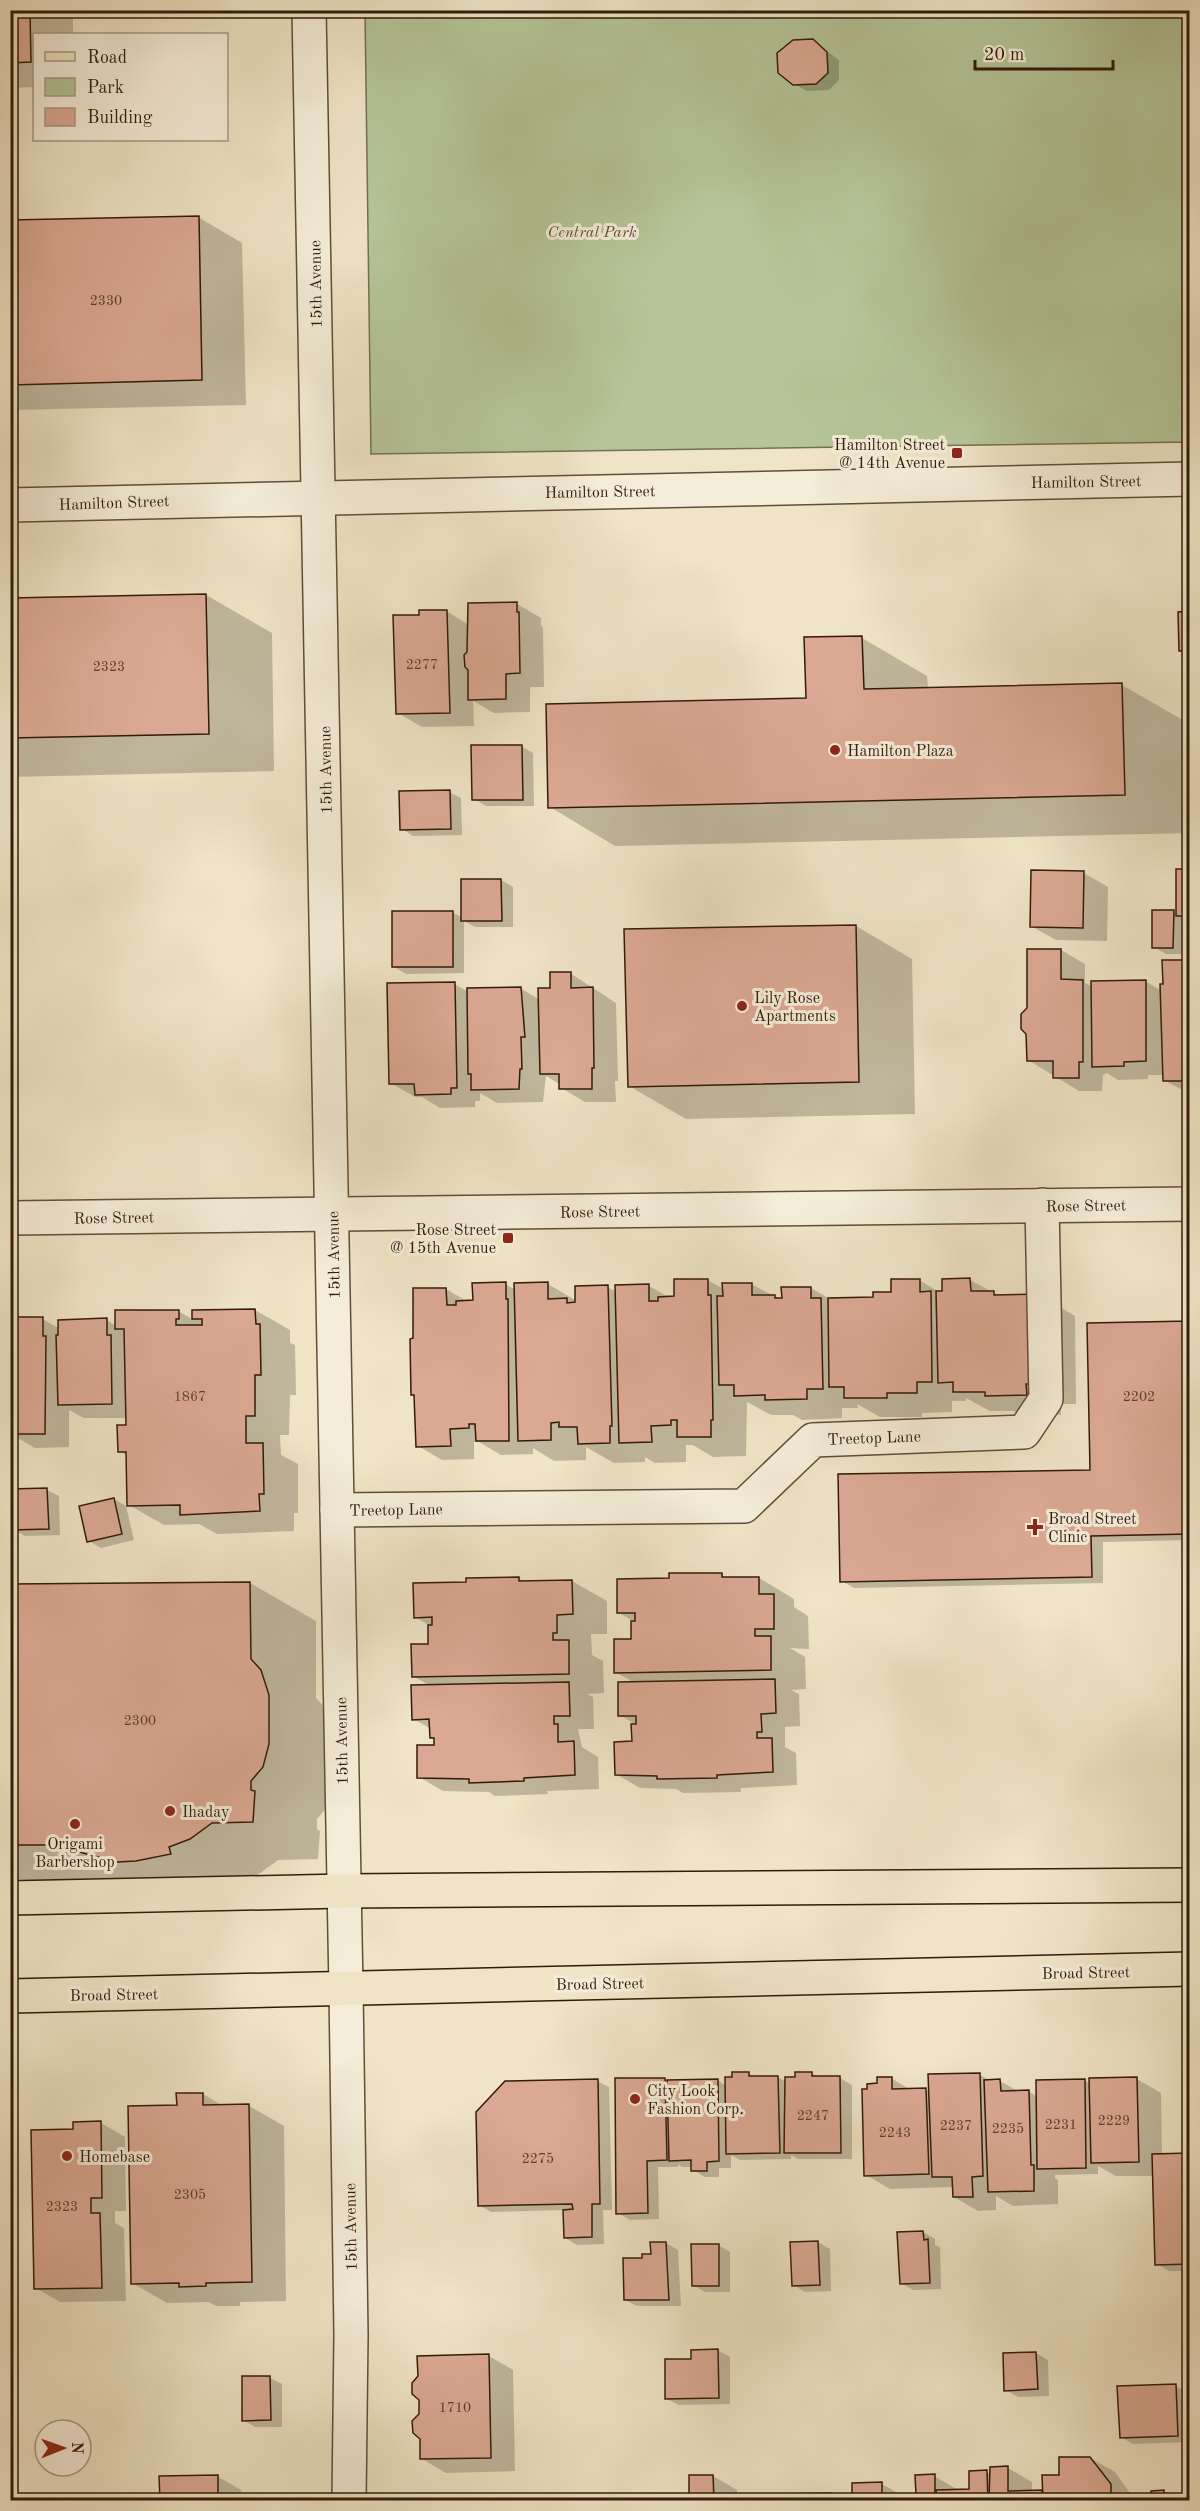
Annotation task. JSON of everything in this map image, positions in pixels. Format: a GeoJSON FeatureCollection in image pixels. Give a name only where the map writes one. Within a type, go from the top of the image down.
{"type":"FeatureCollection","features":[{"type":"Feature","properties":{"kind":"main road"},"geometry":{"type":"LineString","coordinates":[[10,1898],[344,1892],[1190,1885]]}},
{"type":"Feature","properties":{"kind":"main road","name":"Broad Street"},"geometry":{"type":"LineString","coordinates":[[10,1996],[1190,1970]]}},
{"type":"Feature","properties":{"kind":"street","name":"15th Avenue"},"geometry":{"type":"LineString","coordinates":[[309,10],[320,496],[346,1989],[351,2335],[349,2500]]}},
{"type":"Feature","properties":{"kind":"street","name":"Hamilton Street"},"geometry":{"type":"LineString","coordinates":[[10,505],[320,496],[1190,479]]}},
{"type":"Feature","properties":{"kind":"street","name":"Rose Street"},"geometry":{"type":"LineString","coordinates":[[10,1218],[1190,1204]]}},
{"type":"Feature","properties":{"kind":"street","name":"Treetop Lane"},"geometry":{"type":"LineString","coordinates":[[337,1510],[744,1506],[813,1440],[1024,1432],[1046,1399],[1042,1205]]}},
{"type":"Feature","properties":{"kind":"green space","name":"Central Park"},"geometry":{"type":"Polygon","coordinates":[[[365,11],[1189,11],[1189,442],[371,454],[365,11]]]}},
{"type":"Feature","properties":{"kind":"building"},"geometry":{"type":"Polygon","coordinates":[[[10,10],[30,10],[31,62],[10,63],[10,10]]]}},
{"type":"Feature","properties":{"kind":"building"},"geometry":{"type":"Polygon","coordinates":[[[813,39],[827,52],[828,73],[816,84],[793,85],[778,73],[777,53],[793,40],[813,39]]]}},
{"type":"Feature","properties":{"kind":"building"},"geometry":{"type":"Polygon","coordinates":[[[199,216],[202,380],[10,385],[10,220],[199,216]]]}},
{"type":"Feature","properties":{"kind":"building"},"geometry":{"type":"Polygon","coordinates":[[[206,594],[209,734],[10,738],[10,598],[206,594]]]}},
{"type":"Feature","properties":{"kind":"building"},"geometry":{"type":"Polygon","coordinates":[[[517,602],[520,673],[506,674],[506,699],[468,700],[468,670],[465,667],[464,655],[467,652],[468,603],[517,602]]]}},
{"type":"Feature","properties":{"kind":"building"},"geometry":{"type":"Polygon","coordinates":[[[419,610],[447,610],[450,713],[396,714],[393,615],[419,615],[419,610]]]}},
{"type":"Feature","properties":{"kind":"building"},"geometry":{"type":"Polygon","coordinates":[[[1190,611],[1190,651],[1179,651],[1178,612],[1190,611]]]}},
{"type":"Feature","properties":{"kind":"building","name":"Hamilton Plaza"},"geometry":{"type":"Polygon","coordinates":[[[862,636],[864,689],[1122,683],[1125,795],[548,808],[546,704],[806,698],[804,637],[862,636]]]}},
{"type":"Feature","properties":{"kind":"building"},"geometry":{"type":"Polygon","coordinates":[[[471,745],[522,745],[523,800],[472,800],[471,745]]]}},
{"type":"Feature","properties":{"kind":"building"},"geometry":{"type":"Polygon","coordinates":[[[450,790],[451,829],[400,830],[399,791],[450,790]]]}},
{"type":"Feature","properties":{"kind":"building"},"geometry":{"type":"Polygon","coordinates":[[[1176,869],[1190,869],[1190,916],[1176,916],[1176,869]]]}},
{"type":"Feature","properties":{"kind":"building"},"geometry":{"type":"Polygon","coordinates":[[[1031,870],[1084,871],[1083,928],[1030,927],[1031,870]]]}},
{"type":"Feature","properties":{"kind":"building"},"geometry":{"type":"Polygon","coordinates":[[[461,879],[501,879],[502,921],[461,921],[461,879]]]}},
{"type":"Feature","properties":{"kind":"building"},"geometry":{"type":"Polygon","coordinates":[[[1152,910],[1174,910],[1173,948],[1152,948],[1152,910]]]}},
{"type":"Feature","properties":{"kind":"building"},"geometry":{"type":"Polygon","coordinates":[[[392,911],[453,911],[453,967],[392,967],[392,911]]]}},
{"type":"Feature","properties":{"kind":"building","name":"Lily Rose Apartments"},"geometry":{"type":"Polygon","coordinates":[[[856,925],[859,1082],[628,1087],[624,929],[856,925]]]}},
{"type":"Feature","properties":{"kind":"building"},"geometry":{"type":"Polygon","coordinates":[[[1027,949],[1061,949],[1061,979],[1083,980],[1083,1062],[1079,1062],[1079,1078],[1053,1078],[1053,1061],[1027,1061],[1026,1034],[1021,1029],[1021,1014],[1027,1008],[1027,949]]]}},
{"type":"Feature","properties":{"kind":"building"},"geometry":{"type":"Polygon","coordinates":[[[1162,960],[1190,960],[1190,1081],[1163,1081],[1160,984],[1163,984],[1162,960]]]}},
{"type":"Feature","properties":{"kind":"building"},"geometry":{"type":"Polygon","coordinates":[[[550,972],[571,972],[571,988],[593,987],[592,1089],[559,1089],[559,1074],[540,1074],[538,988],[550,988],[550,972]]]}},
{"type":"Feature","properties":{"kind":"building"},"geometry":{"type":"Polygon","coordinates":[[[1146,980],[1146,1061],[1124,1062],[1124,1066],[1092,1067],[1091,981],[1146,980]]]}},
{"type":"Feature","properties":{"kind":"building"},"geometry":{"type":"Polygon","coordinates":[[[455,982],[457,1088],[451,1088],[451,1094],[415,1095],[414,1084],[389,1084],[387,983],[455,982]]]}},
{"type":"Feature","properties":{"kind":"building"},"geometry":{"type":"Polygon","coordinates":[[[521,987],[525,1037],[521,1037],[522,1069],[520,1069],[519,1089],[471,1090],[471,1074],[468,1074],[467,988],[521,987]]]}},
{"type":"Feature","properties":{"kind":"building"},"geometry":{"type":"Polygon","coordinates":[[[970,1278],[971,1291],[994,1291],[994,1295],[1040,1294],[1042,1384],[1026,1384],[1027,1395],[985,1396],[985,1392],[953,1392],[953,1382],[938,1383],[936,1291],[942,1291],[942,1279],[970,1278]]]}},
{"type":"Feature","properties":{"kind":"building"},"geometry":{"type":"Polygon","coordinates":[[[674,1279],[708,1279],[708,1295],[711,1295],[713,1420],[711,1420],[711,1437],[677,1437],[677,1420],[671,1420],[671,1425],[651,1426],[652,1442],[619,1443],[615,1285],[649,1284],[649,1301],[658,1301],[658,1297],[674,1296],[674,1279]]]}},
{"type":"Feature","properties":{"kind":"building"},"geometry":{"type":"Polygon","coordinates":[[[891,1279],[920,1279],[920,1292],[931,1291],[932,1382],[917,1382],[917,1393],[887,1393],[887,1398],[844,1398],[844,1387],[829,1387],[828,1298],[873,1297],[873,1292],[891,1292],[891,1279]]]}},
{"type":"Feature","properties":{"kind":"building"},"geometry":{"type":"Polygon","coordinates":[[[506,1282],[509,1441],[476,1441],[475,1424],[469,1424],[469,1428],[450,1429],[451,1446],[416,1447],[414,1395],[411,1395],[410,1339],[413,1338],[413,1288],[446,1288],[447,1305],[456,1305],[456,1301],[473,1300],[472,1283],[506,1282]]]}},
{"type":"Feature","properties":{"kind":"building"},"geometry":{"type":"Polygon","coordinates":[[[548,1282],[548,1299],[567,1298],[567,1303],[575,1302],[575,1286],[608,1285],[612,1426],[610,1426],[610,1443],[578,1444],[577,1427],[559,1427],[559,1422],[551,1423],[551,1440],[518,1441],[514,1283],[548,1282]]]}},
{"type":"Feature","properties":{"kind":"building"},"geometry":{"type":"Polygon","coordinates":[[[722,1283],[752,1283],[752,1295],[775,1295],[775,1298],[782,1298],[781,1287],[811,1287],[811,1298],[821,1298],[823,1389],[807,1389],[807,1399],[765,1400],[765,1395],[734,1396],[734,1385],[719,1385],[717,1296],[723,1296],[722,1283]]]}},
{"type":"Feature","properties":{"kind":"building"},"geometry":{"type":"Polygon","coordinates":[[[255,1309],[256,1324],[260,1324],[261,1375],[255,1375],[255,1416],[246,1416],[246,1443],[263,1443],[264,1494],[259,1494],[260,1511],[180,1515],[180,1505],[127,1506],[126,1452],[118,1452],[117,1425],[126,1425],[124,1329],[115,1329],[115,1310],[179,1310],[176,1325],[202,1325],[202,1319],[192,1319],[192,1310],[255,1309]]]}},
{"type":"Feature","properties":{"kind":"building"},"geometry":{"type":"Polygon","coordinates":[[[10,1317],[43,1317],[43,1336],[46,1336],[45,1434],[10,1434],[10,1317]]]}},
{"type":"Feature","properties":{"kind":"building"},"geometry":{"type":"Polygon","coordinates":[[[107,1318],[107,1335],[111,1335],[112,1404],[58,1405],[56,1335],[58,1335],[58,1320],[107,1318]]]}},
{"type":"Feature","properties":{"kind":"building"},"geometry":{"type":"Polygon","coordinates":[[[1190,1321],[1190,1534],[1091,1536],[1092,1577],[840,1582],[838,1474],[1090,1470],[1087,1323],[1190,1321]]]}},
{"type":"Feature","properties":{"kind":"building"},"geometry":{"type":"Polygon","coordinates":[[[47,1488],[49,1529],[11,1530],[10,1489],[47,1488]]]}},
{"type":"Feature","properties":{"kind":"building"},"geometry":{"type":"Polygon","coordinates":[[[114,1498],[122,1534],[87,1542],[79,1506],[114,1498]]]}},
{"type":"Feature","properties":{"kind":"building"},"geometry":{"type":"Polygon","coordinates":[[[669,1573],[722,1573],[722,1577],[759,1577],[759,1594],[774,1594],[774,1629],[755,1629],[755,1636],[771,1636],[771,1670],[614,1673],[614,1639],[631,1639],[631,1621],[635,1621],[635,1613],[617,1613],[617,1579],[669,1578],[669,1573]]]}},
{"type":"Feature","properties":{"kind":"building"},"geometry":{"type":"Polygon","coordinates":[[[519,1577],[519,1581],[572,1580],[573,1614],[557,1615],[557,1633],[553,1633],[553,1640],[569,1640],[569,1674],[412,1677],[411,1644],[428,1644],[428,1625],[432,1625],[432,1617],[414,1618],[413,1583],[466,1582],[466,1578],[519,1577]]]}},
{"type":"Feature","properties":{"kind":"building"},"geometry":{"type":"Polygon","coordinates":[[[250,1582],[251,1659],[261,1670],[269,1695],[269,1744],[263,1767],[251,1781],[251,1790],[255,1791],[253,1822],[212,1823],[190,1839],[169,1847],[171,1854],[136,1861],[117,1862],[63,1845],[10,1845],[10,1584],[250,1582]]]}},
{"type":"Feature","properties":{"kind":"building"},"geometry":{"type":"Polygon","coordinates":[[[775,1679],[776,1713],[761,1714],[762,1732],[757,1732],[757,1738],[772,1738],[773,1772],[717,1775],[717,1778],[657,1779],[657,1776],[615,1775],[614,1742],[632,1741],[631,1724],[636,1724],[636,1716],[618,1716],[618,1682],[775,1679]]]}},
{"type":"Feature","properties":{"kind":"building"},"geometry":{"type":"Polygon","coordinates":[[[569,1682],[570,1716],[554,1716],[554,1724],[558,1724],[558,1742],[574,1741],[575,1775],[524,1778],[524,1781],[469,1783],[469,1779],[417,1778],[417,1745],[434,1745],[434,1738],[430,1738],[429,1719],[412,1720],[411,1685],[569,1682]]]}},
{"type":"Feature","properties":{"kind":"building"},"geometry":{"type":"Polygon","coordinates":[[[732,2072],[749,2072],[749,2076],[778,2076],[780,2153],[726,2154],[725,2077],[732,2077],[732,2072]]]}},
{"type":"Feature","properties":{"kind":"building"},"geometry":{"type":"Polygon","coordinates":[[[795,2072],[812,2072],[812,2076],[840,2076],[841,2153],[784,2153],[785,2077],[795,2077],[795,2072]]]}},
{"type":"Feature","properties":{"kind":"building"},"geometry":{"type":"Polygon","coordinates":[[[980,2073],[983,2176],[972,2177],[973,2197],[953,2197],[952,2177],[932,2177],[928,2074],[980,2073]]]}},
{"type":"Feature","properties":{"kind":"building"},"geometry":{"type":"Polygon","coordinates":[[[877,2077],[892,2077],[892,2089],[926,2088],[929,2174],[864,2176],[862,2089],[867,2089],[867,2084],[877,2083],[877,2077]]]}},
{"type":"Feature","properties":{"kind":"building"},"geometry":{"type":"Polygon","coordinates":[[[1137,2077],[1139,2162],[1091,2163],[1089,2078],[1137,2077]]]}},
{"type":"Feature","properties":{"kind":"building"},"geometry":{"type":"Polygon","coordinates":[[[615,2078],[665,2078],[667,2160],[647,2161],[648,2213],[616,2214],[615,2078]]]}},
{"type":"Feature","properties":{"kind":"building"},"geometry":{"type":"Polygon","coordinates":[[[598,2079],[600,2204],[592,2204],[592,2237],[564,2238],[563,2210],[573,2209],[572,2204],[478,2206],[476,2112],[505,2081],[598,2079]]]}},
{"type":"Feature","properties":{"kind":"building"},"geometry":{"type":"Polygon","coordinates":[[[718,2079],[719,2161],[707,2162],[707,2171],[691,2171],[691,2160],[669,2161],[667,2080],[718,2079]]]}},
{"type":"Feature","properties":{"kind":"building"},"geometry":{"type":"Polygon","coordinates":[[[1000,2079],[1001,2091],[1029,2090],[1034,2191],[988,2192],[984,2080],[1000,2079]]]}},
{"type":"Feature","properties":{"kind":"building"},"geometry":{"type":"Polygon","coordinates":[[[1085,2079],[1086,2168],[1037,2169],[1036,2080],[1085,2079]]]}},
{"type":"Feature","properties":{"kind":"building"},"geometry":{"type":"Polygon","coordinates":[[[176,2093],[203,2093],[203,2105],[249,2104],[252,2282],[206,2283],[206,2286],[179,2287],[179,2283],[131,2284],[128,2106],[177,2105],[176,2093]]]}},
{"type":"Feature","properties":{"kind":"building"},"geometry":{"type":"Polygon","coordinates":[[[101,2121],[102,2198],[91,2198],[91,2213],[100,2213],[102,2288],[34,2289],[31,2130],[73,2129],[73,2122],[101,2121]]]}},
{"type":"Feature","properties":{"kind":"building"},"geometry":{"type":"Polygon","coordinates":[[[1190,2153],[1190,2264],[1155,2265],[1152,2154],[1190,2153]]]}},
{"type":"Feature","properties":{"kind":"building"},"geometry":{"type":"Polygon","coordinates":[[[923,2231],[924,2240],[928,2239],[930,2283],[900,2284],[897,2232],[923,2231]]]}},
{"type":"Feature","properties":{"kind":"building"},"geometry":{"type":"Polygon","coordinates":[[[818,2241],[820,2285],[792,2286],[790,2242],[818,2241]]]}},
{"type":"Feature","properties":{"kind":"building"},"geometry":{"type":"Polygon","coordinates":[[[650,2242],[666,2242],[669,2300],[624,2300],[623,2258],[642,2258],[642,2254],[651,2254],[650,2242]]]}},
{"type":"Feature","properties":{"kind":"building"},"geometry":{"type":"Polygon","coordinates":[[[691,2244],[719,2244],[719,2286],[692,2286],[691,2244]]]}},
{"type":"Feature","properties":{"kind":"building"},"geometry":{"type":"Polygon","coordinates":[[[718,2349],[719,2398],[665,2399],[665,2359],[691,2359],[691,2350],[718,2349]]]}},
{"type":"Feature","properties":{"kind":"building"},"geometry":{"type":"Polygon","coordinates":[[[1036,2352],[1038,2389],[1004,2391],[1003,2353],[1036,2352]]]}},
{"type":"Feature","properties":{"kind":"building"},"geometry":{"type":"Polygon","coordinates":[[[489,2354],[491,2458],[420,2459],[420,2439],[413,2433],[412,2421],[419,2414],[419,2400],[412,2394],[412,2383],[418,2376],[417,2356],[489,2354]]]}},
{"type":"Feature","properties":{"kind":"building"},"geometry":{"type":"Polygon","coordinates":[[[242,2376],[270,2376],[271,2420],[242,2421],[242,2376]]]}},
{"type":"Feature","properties":{"kind":"building"},"geometry":{"type":"Polygon","coordinates":[[[1176,2384],[1178,2436],[1120,2438],[1117,2386],[1176,2384]]]}},
{"type":"Feature","properties":{"kind":"building"},"geometry":{"type":"Polygon","coordinates":[[[1059,2457],[1090,2457],[1111,2484],[1111,2500],[1043,2500],[1042,2475],[1059,2475],[1059,2457]]]}},
{"type":"Feature","properties":{"kind":"building"},"geometry":{"type":"Polygon","coordinates":[[[1008,2466],[1008,2491],[1042,2490],[1042,2500],[989,2500],[990,2467],[1008,2466]]]}},
{"type":"Feature","properties":{"kind":"building"},"geometry":{"type":"Polygon","coordinates":[[[987,2470],[988,2500],[937,2500],[936,2490],[969,2489],[969,2471],[987,2470]]]}},
{"type":"Feature","properties":{"kind":"building"},"geometry":{"type":"Polygon","coordinates":[[[935,2474],[935,2500],[885,2500],[907,2499],[907,2495],[916,2495],[915,2475],[935,2474]]]}},
{"type":"Feature","properties":{"kind":"building"},"geometry":{"type":"Polygon","coordinates":[[[218,2475],[218,2500],[160,2500],[159,2476],[218,2475]]]}},
{"type":"Feature","properties":{"kind":"building"},"geometry":{"type":"Polygon","coordinates":[[[689,2475],[713,2475],[714,2500],[640,2500],[640,2496],[689,2495],[689,2475]]]}},
{"type":"Feature","properties":{"kind":"building"},"geometry":{"type":"Polygon","coordinates":[[[882,2482],[882,2500],[852,2500],[852,2483],[882,2482]]]}},
{"type":"Feature","properties":{"kind":"building"},"geometry":{"type":"Polygon","coordinates":[[[1164,2490],[1164,2494],[1178,2494],[1178,2500],[1117,2500],[1117,2494],[1151,2494],[1151,2491],[1164,2490]]]}},
{"type":"Feature","properties":{"kind":"building"},"geometry":{"type":"Polygon","coordinates":[[[831,2493],[831,2500],[781,2500],[781,2494],[831,2493]]]}},
{"type":"Feature","properties":{"kind":"building"},"geometry":{"type":"Polygon","coordinates":[[[725,2495],[777,2495],[777,2500],[725,2500],[725,2495]]]}},
{"type":"Feature","properties":{"kind":"building"},"geometry":{"type":"Polygon","coordinates":[[[224,2498],[273,2498],[273,2500],[224,2500],[224,2498]]]}},
{"type":"Feature","properties":{"kind":"building"},"geometry":{"type":"Polygon","coordinates":[[[516,2499],[516,2500],[438,2500],[516,2499]]]}},
{"type":"Feature","properties":{"kind":"building"},"geometry":{"type":"Polygon","coordinates":[[[612,2499],[612,2500],[552,2500],[612,2499]]]}},
{"type":"Feature","properties":{"kind":"place","name":"Hamilton Street @ 14th Avenue"},"geometry":{"type":"Point","coordinates":[957,453]}},
{"type":"Feature","properties":{"kind":"place","name":"Hamilton Plaza"},"geometry":{"type":"Point","coordinates":[835,750]}},
{"type":"Feature","properties":{"kind":"place","name":"Lily Rose Apartments"},"geometry":{"type":"Point","coordinates":[742,1006]}},
{"type":"Feature","properties":{"kind":"place","name":"Rose Street @ 15th Avenue"},"geometry":{"type":"Point","coordinates":[508,1238]}},
{"type":"Feature","properties":{"kind":"place","name":"Broad Street Clinic"},"geometry":{"type":"Point","coordinates":[1035,1527]}},
{"type":"Feature","properties":{"kind":"place","name":"Ihaday"},"geometry":{"type":"Point","coordinates":[170,1811]}},
{"type":"Feature","properties":{"kind":"place","name":"Origami Barbershop"},"geometry":{"type":"Point","coordinates":[75,1824]}},
{"type":"Feature","properties":{"kind":"place","name":"City Look Fashion Corp."},"geometry":{"type":"Point","coordinates":[635,2099]}},
{"type":"Feature","properties":{"kind":"place","name":"Homebase"},"geometry":{"type":"Point","coordinates":[67,2156]}}]}
